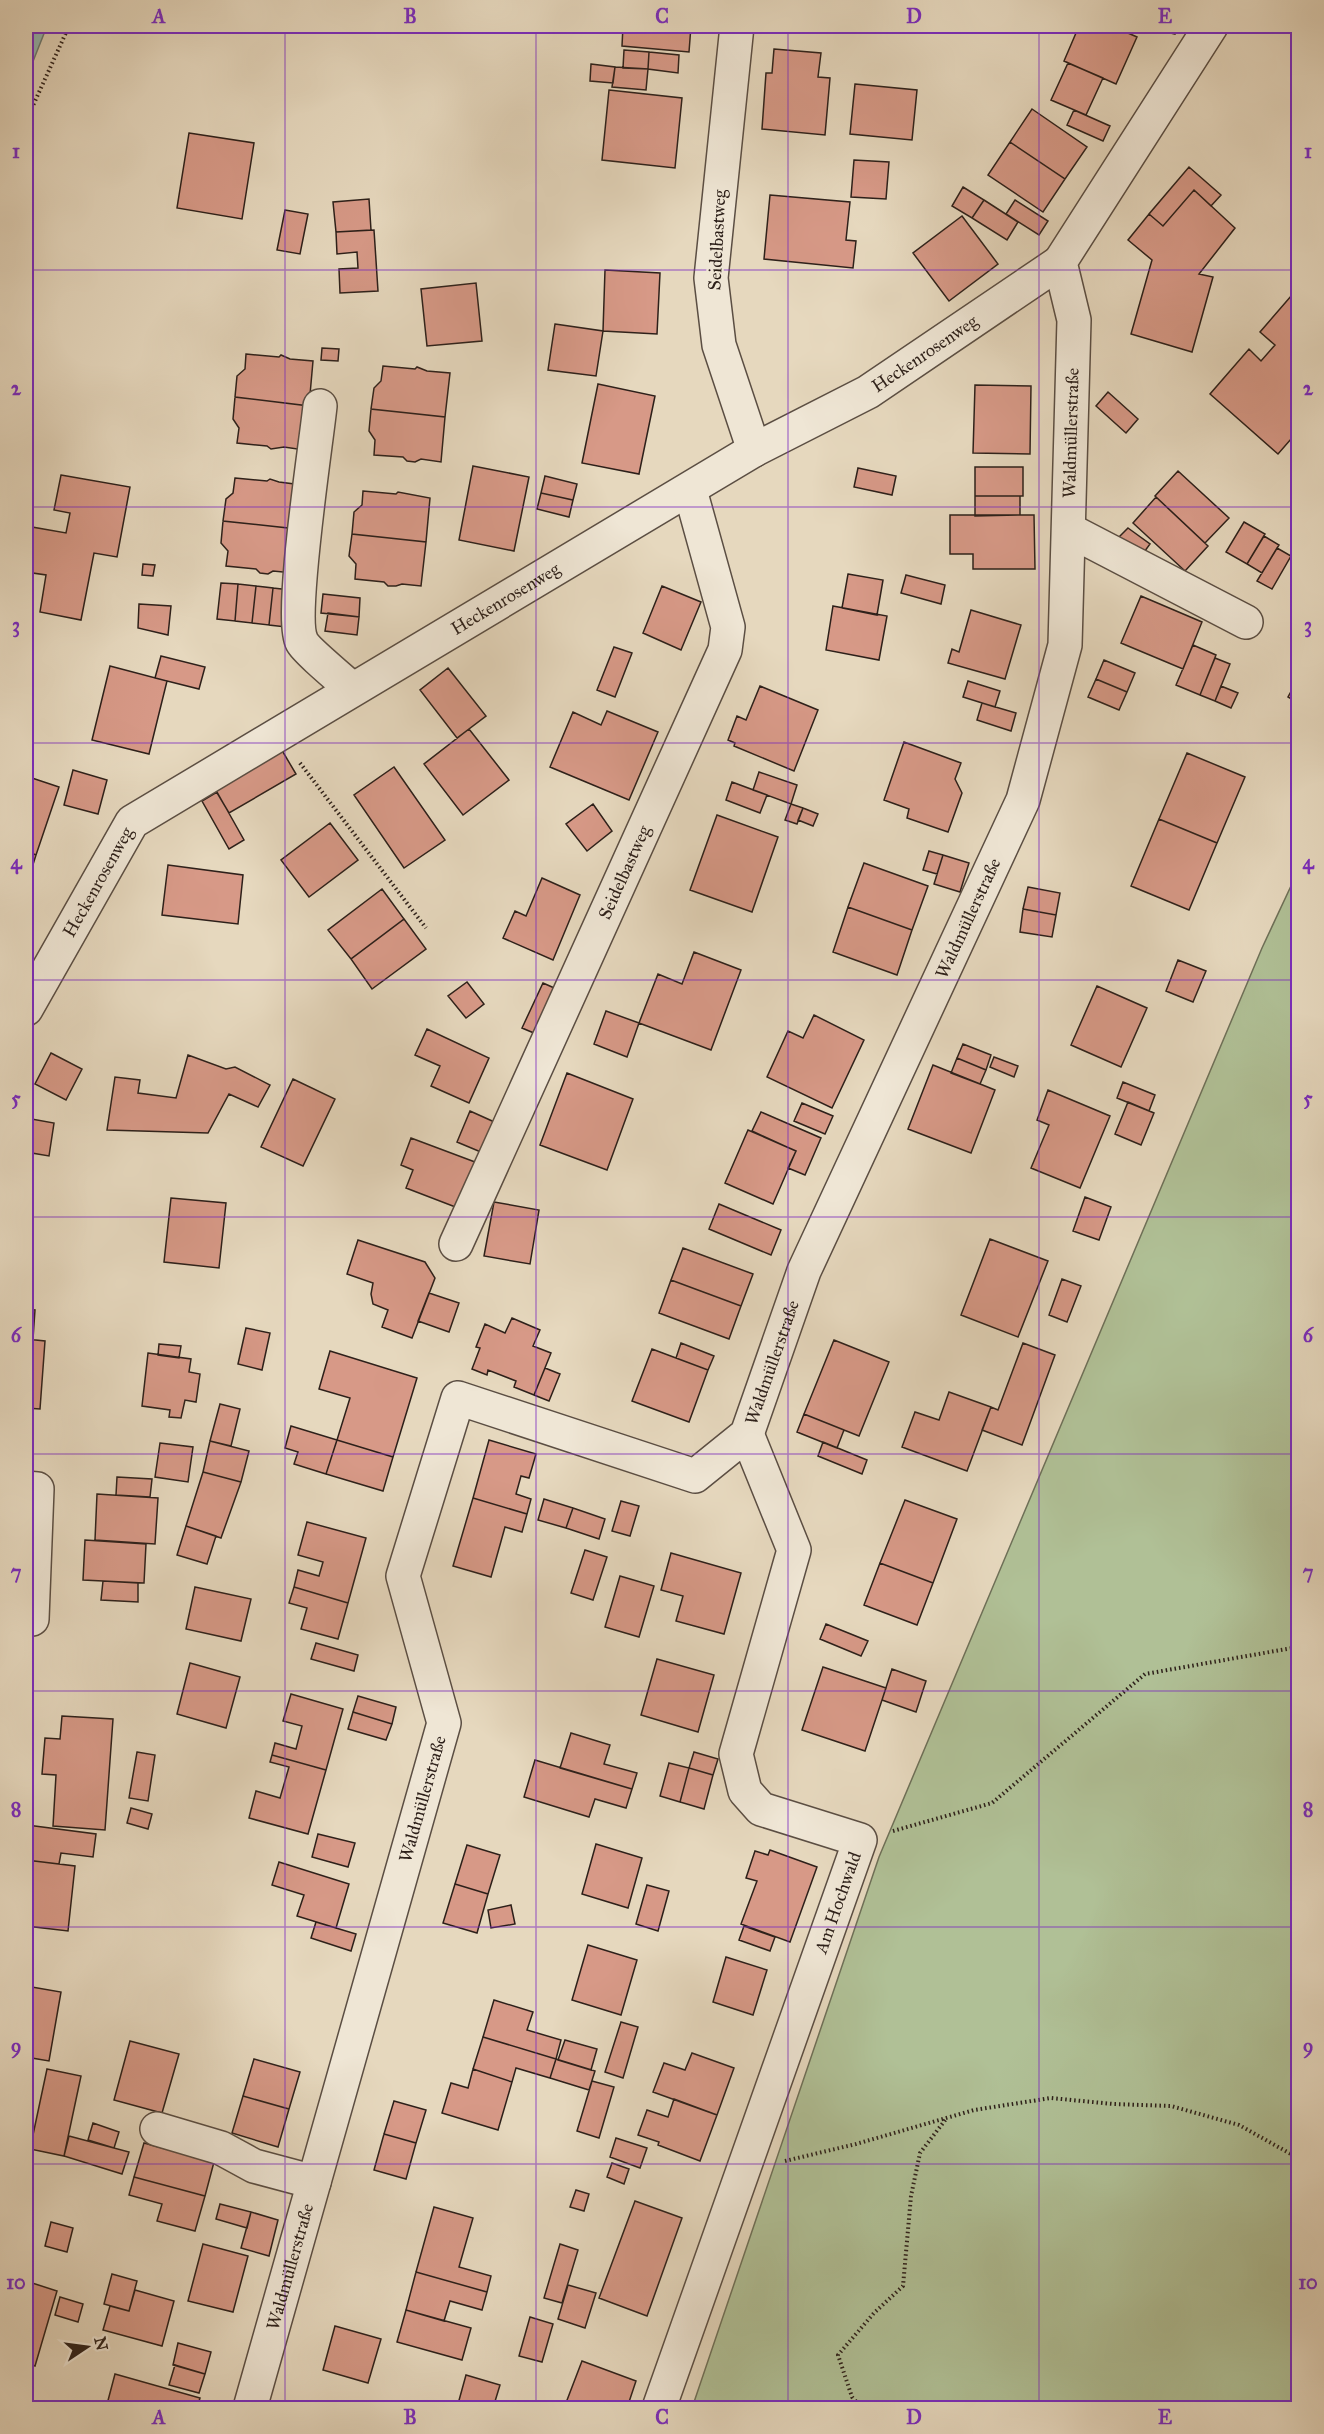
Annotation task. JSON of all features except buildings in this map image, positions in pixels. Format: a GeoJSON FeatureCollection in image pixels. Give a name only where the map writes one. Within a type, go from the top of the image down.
{"type":"FeatureCollection","features":[{"type":"Feature","properties":{"kind":"street","name":"Seidelbastweg"},"geometry":{"type":"LineString","coordinates":[[737,26],[711,278],[719,345],[754,450]]}},
{"type":"Feature","properties":{"kind":"street"},"geometry":{"type":"LineString","coordinates":[[1060,262],[1211,26]]}},
{"type":"Feature","properties":{"kind":"street","name":"Heckenrosenweg"},"geometry":{"type":"LineString","coordinates":[[26,1009],[132,822],[754,450],[868,392],[1060,262]]}},
{"type":"Feature","properties":{"kind":"street","name":"Waldmüllerstraße"},"geometry":{"type":"LineString","coordinates":[[250,2409],[444,1723],[403,1576],[459,1398],[695,1476],[747,1434],[804,1271],[1023,800],[1065,645],[1074,320],[1060,262]]}},
{"type":"Feature","properties":{"kind":"street"},"geometry":{"type":"LineString","coordinates":[[321,406],[297,627],[302,644],[352,689]]}},
{"type":"Feature","properties":{"kind":"street","name":"Seidelbastweg"},"geometry":{"type":"LineString","coordinates":[[456,1244],[725,650],[728,627],[690,490]]}},
{"type":"Feature","properties":{"kind":"street"},"geometry":{"type":"LineString","coordinates":[[1069,530],[1246,622]]}},
{"type":"Feature","properties":{"kind":"street","name":"Am Hochwald"},"geometry":{"type":"LineString","coordinates":[[659,2409],[860,1840],[761,1809],[745,1791],[736,1754],[794,1550],[747,1434]]}},
{"type":"Feature","properties":{"kind":"street"},"geometry":{"type":"LineString","coordinates":[[26,1488],[37,1489],[32,1619]]}},
{"type":"Feature","properties":{"kind":"street"},"geometry":{"type":"LineString","coordinates":[[157,2129],[221,2148],[255,2166],[314,2182]]}},
{"type":"Feature","properties":{"kind":"path"},"geometry":{"type":"LineString","coordinates":[[26,121],[69,26]]}},
{"type":"Feature","properties":{"kind":"path"},"geometry":{"type":"LineString","coordinates":[[278,733],[426,928]]}},
{"type":"Feature","properties":{"kind":"path"},"geometry":{"type":"LineString","coordinates":[[860,1840],[992,1803],[1145,1674],[1299,1647]]}},
{"type":"Feature","properties":{"kind":"path"},"geometry":{"type":"LineString","coordinates":[[743,2171],[856,2144],[974,2110],[1051,2098],[1113,2104],[1171,2106],[1239,2125],[1299,2158]]}},
{"type":"Feature","properties":{"kind":"path"},"geometry":{"type":"LineString","coordinates":[[862,2409],[852,2397],[838,2355],[874,2313],[903,2286],[910,2196],[920,2153],[947,2118]]}},
{"type":"Feature","properties":{"kind":"green space"},"geometry":{"type":"Polygon","coordinates":[[[1298,871],[1298,2408],[692,2408],[879,1857],[1262,948],[1298,871]]]}},
{"type":"Feature","properties":{"kind":"water"},"geometry":{"type":"Polygon","coordinates":[[[26,26],[47,26],[26,79],[26,26]]]}}]}
